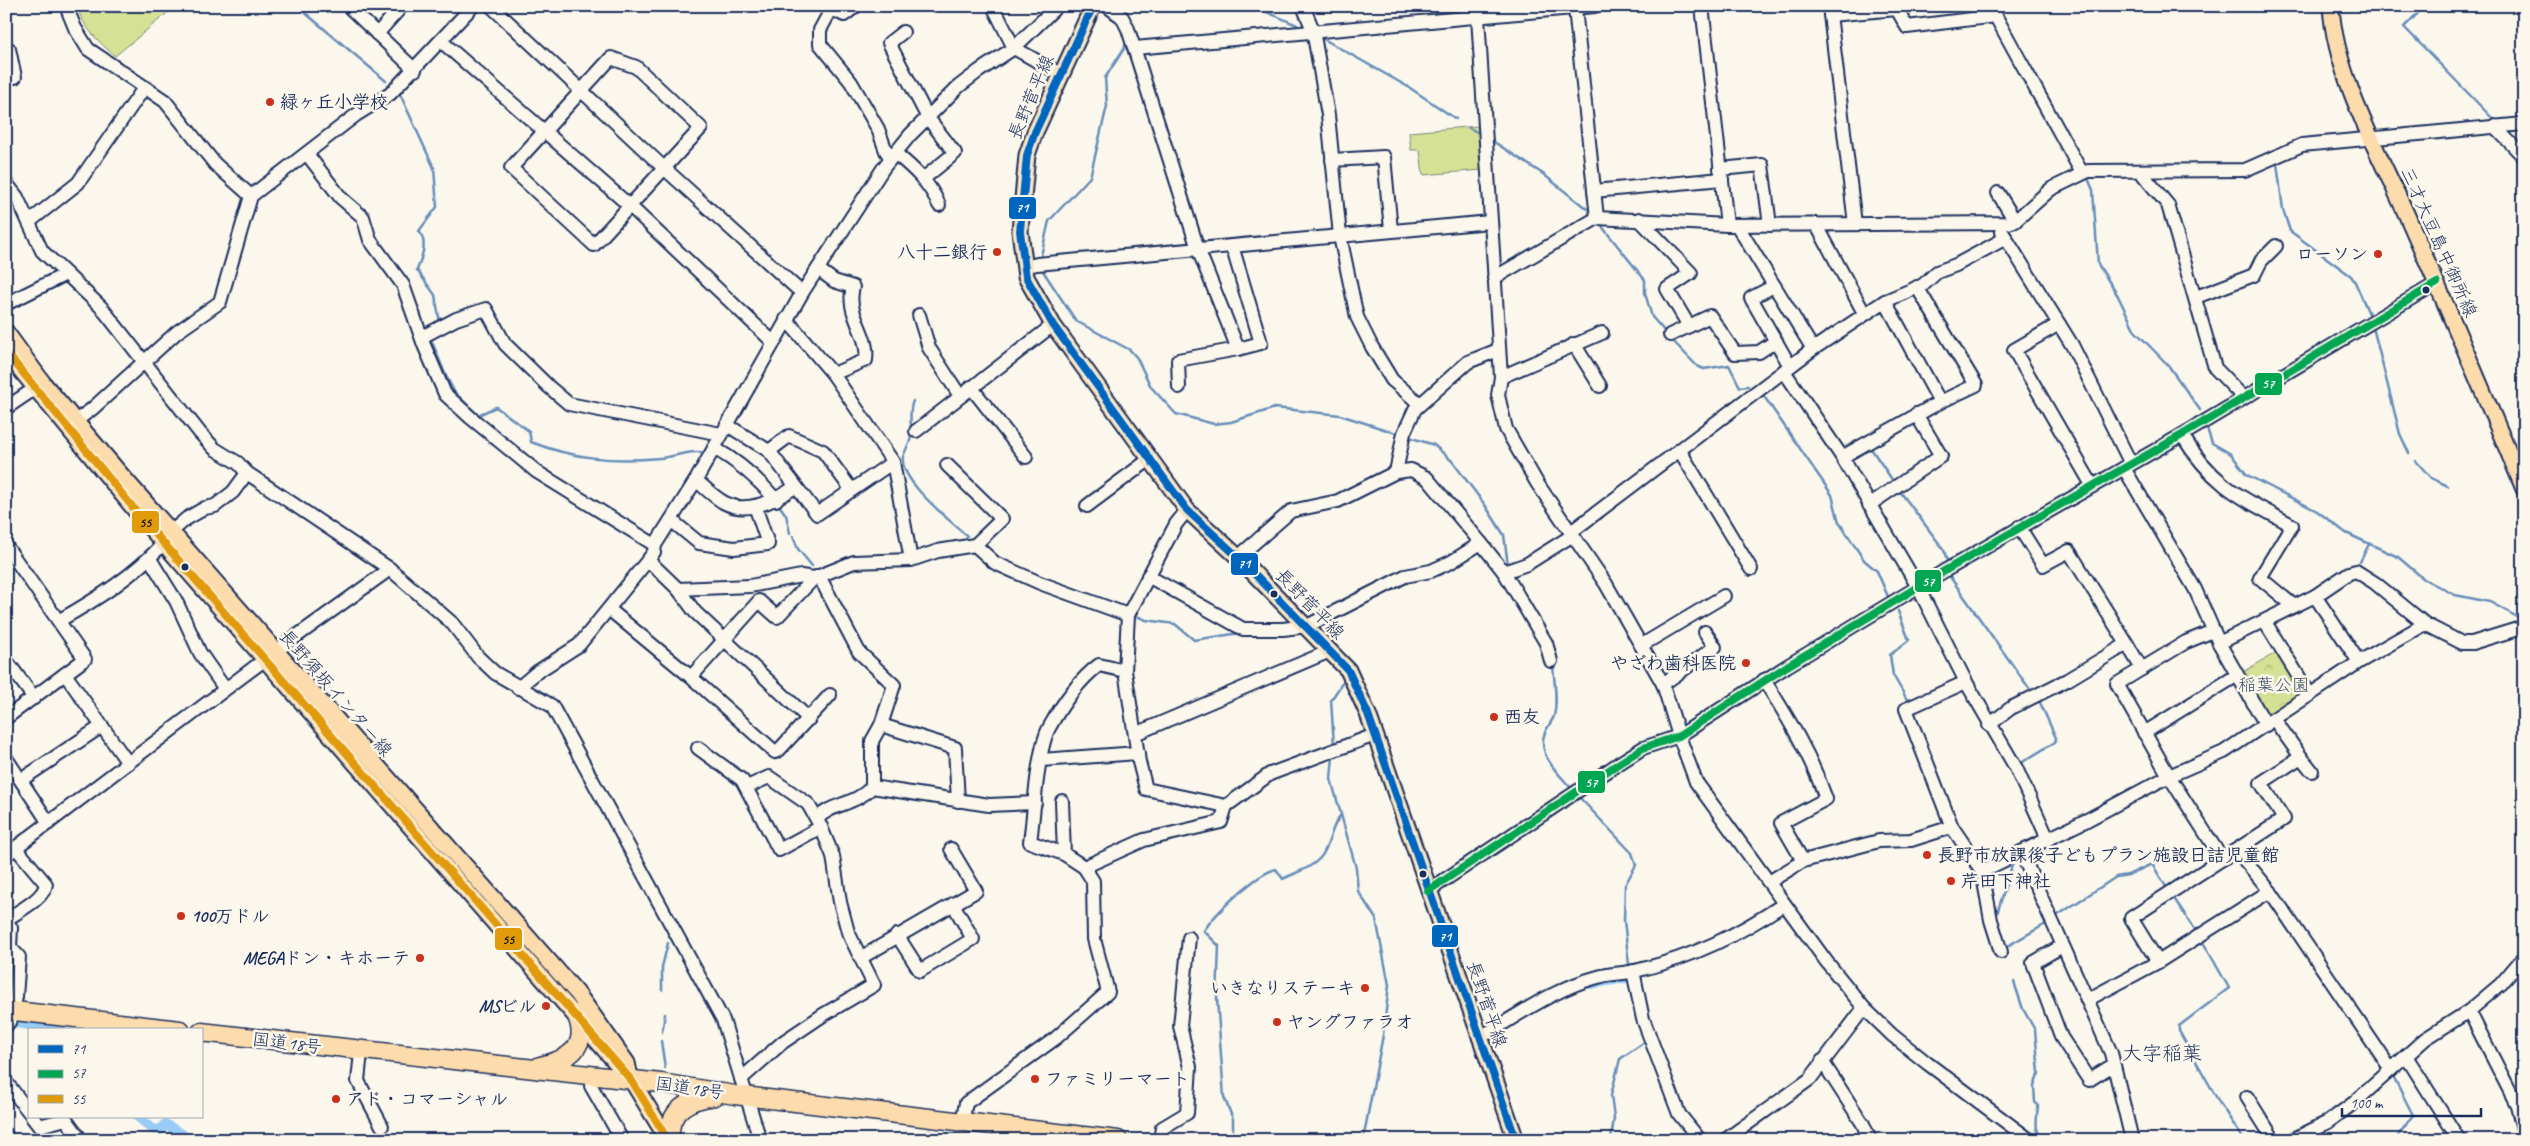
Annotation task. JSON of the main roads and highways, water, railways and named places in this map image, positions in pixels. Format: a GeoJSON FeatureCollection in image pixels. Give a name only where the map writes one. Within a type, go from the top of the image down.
{"type":"FeatureCollection","features":[{"type":"Feature","properties":{"kind":"highway"},"geometry":{"type":"LineString","coordinates":[[522,1068],[559,1062],[571,1054],[581,1034],[576,1014]]}},
{"type":"Feature","properties":{"kind":"highway"},"geometry":{"type":"LineString","coordinates":[[9,1015],[157,1028]]}},
{"type":"Feature","properties":{"kind":"highway","name":"国道18号"},"geometry":{"type":"LineString","coordinates":[[202,1032],[360,1052],[741,1090],[962,1122],[1118,1140]]}},
{"type":"Feature","properties":{"kind":"highway"},"geometry":{"type":"LineString","coordinates":[[669,1140],[670,1122],[677,1111],[685,1104],[702,1098],[741,1090]]}},
{"type":"Feature","properties":{"kind":"main road","name":"長野菅平線"},"geometry":{"type":"LineString","coordinates":[[1093,6],[1060,74],[1027,155],[1020,232],[1034,265],[1036,298],[1053,325],[1187,510],[1238,557],[1348,670],[1376,735],[1428,891],[1516,1140]]}},
{"type":"Feature","properties":{"kind":"main road","name":"三才大豆島中御所線"},"geometry":{"type":"LineString","coordinates":[[2331,6],[2337,46],[2351,90],[2437,283],[2524,489]]}},
{"type":"Feature","properties":{"kind":"main road","name":"長野須坂インター線"},"geometry":{"type":"LineString","coordinates":[[6,332],[39,386]]}},
{"type":"Feature","properties":{"kind":"main road","name":"長野須坂インター線"},"geometry":{"type":"LineString","coordinates":[[6,352],[39,386],[270,656],[464,890],[576,1014],[613,1061],[632,1080],[669,1140]]}},
{"type":"Feature","properties":{"kind":"main road","name":"長野須坂インター線"},"geometry":{"type":"LineString","coordinates":[[270,656],[577,994],[627,1063],[632,1080]]}},
{"type":"Feature","properties":{"kind":"waterway"},"geometry":{"type":"LineString","coordinates":[[297,6],[386,81]]}},
{"type":"Feature","properties":{"kind":"waterway"},"geometry":{"type":"LineString","coordinates":[[1064,6],[1081,12]]}},
{"type":"Feature","properties":{"kind":"waterway"},"geometry":{"type":"LineString","coordinates":[[1253,6],[1297,25]]}},
{"type":"Feature","properties":{"kind":"waterway"},"geometry":{"type":"LineString","coordinates":[[1998,6],[2010,30]]}},
{"type":"Feature","properties":{"kind":"waterway"},"geometry":{"type":"LineString","coordinates":[[2425,6],[2404,27],[2495,121]]}},
{"type":"Feature","properties":{"kind":"waterway"},"geometry":{"type":"LineString","coordinates":[[1111,18],[1119,22]]}},
{"type":"Feature","properties":{"kind":"waterway"},"geometry":{"type":"LineString","coordinates":[[1320,37],[1410,88],[1456,119]]}},
{"type":"Feature","properties":{"kind":"waterway"},"geometry":{"type":"LineString","coordinates":[[1040,260],[1049,221],[1090,177],[1107,106],[1105,78],[1125,47],[1126,38]]}},
{"type":"Feature","properties":{"kind":"waterway"},"geometry":{"type":"LineString","coordinates":[[400,94],[434,168],[437,207],[419,231],[424,245],[417,270],[435,295],[440,323]]}},
{"type":"Feature","properties":{"kind":"waterway"},"geometry":{"type":"LineString","coordinates":[[1469,128],[1477,132]]}},
{"type":"Feature","properties":{"kind":"waterway"},"geometry":{"type":"LineString","coordinates":[[1491,140],[1543,174],[1587,209]]}},
{"type":"Feature","properties":{"kind":"waterway"},"geometry":{"type":"LineString","coordinates":[[2277,163],[2283,210],[2290,231],[2351,276],[2370,316]]}},
{"type":"Feature","properties":{"kind":"waterway"},"geometry":{"type":"LineString","coordinates":[[2087,176],[2093,190],[2098,264],[2118,296],[2135,331],[2168,365],[2200,410]]}},
{"type":"Feature","properties":{"kind":"waterway"},"geometry":{"type":"LineString","coordinates":[[1600,224],[1645,280],[1645,293],[1652,317],[1666,333]]}},
{"type":"Feature","properties":{"kind":"waterway"},"geometry":{"type":"LineString","coordinates":[[1041,268],[1076,321],[1130,350],[1137,358],[1151,387],[1176,414],[1214,424],[1231,422],[1275,408],[1340,415],[1399,434]]}},
{"type":"Feature","properties":{"kind":"waterway"},"geometry":{"type":"LineString","coordinates":[[2373,327],[2400,434],[2409,453]]}},
{"type":"Feature","properties":{"kind":"waterway"},"geometry":{"type":"LineString","coordinates":[[430,337],[455,393],[478,415],[496,407],[529,431],[531,442],[547,448],[594,458],[626,460],[666,457],[695,452],[706,453]]}},
{"type":"Feature","properties":{"kind":"waterway"},"geometry":{"type":"LineString","coordinates":[[1671,339],[1697,366],[1704,369],[1729,365],[1740,387],[1748,386]]}},
{"type":"Feature","properties":{"kind":"waterway"},"geometry":{"type":"LineString","coordinates":[[1761,392],[1832,495],[1839,522],[1864,560],[1877,571],[1889,599]]}},
{"type":"Feature","properties":{"kind":"waterway"},"geometry":{"type":"LineString","coordinates":[[913,401],[910,414],[911,438],[903,457],[904,467],[917,489],[967,536]]}},
{"type":"Feature","properties":{"kind":"waterway"},"geometry":{"type":"LineString","coordinates":[[2206,426],[2212,443],[2231,454],[2247,475],[2317,511],[2346,533],[2398,557],[2424,579],[2455,595],[2490,602],[2519,618],[2524,618]]}},
{"type":"Feature","properties":{"kind":"waterway"},"geometry":{"type":"LineString","coordinates":[[1406,436],[1434,445],[1452,461],[1485,505],[1504,535],[1508,565]]}},
{"type":"Feature","properties":{"kind":"waterway"},"geometry":{"type":"LineString","coordinates":[[1870,447],[1893,481]]}},
{"type":"Feature","properties":{"kind":"waterway"},"geometry":{"type":"LineString","coordinates":[[2416,461],[2431,478],[2448,486]]}},
{"type":"Feature","properties":{"kind":"waterway"},"geometry":{"type":"LineString","coordinates":[[1899,490],[1944,550],[1947,561]]}},
{"type":"Feature","properties":{"kind":"waterway"},"geometry":{"type":"LineString","coordinates":[[779,505],[786,515],[790,533]]}},
{"type":"Feature","properties":{"kind":"waterway"},"geometry":{"type":"LineString","coordinates":[[793,536],[798,549],[812,566]]}},
{"type":"Feature","properties":{"kind":"waterway"},"geometry":{"type":"LineString","coordinates":[[2360,562],[2369,544]]}},
{"type":"Feature","properties":{"kind":"waterway"},"geometry":{"type":"LineString","coordinates":[[1948,574],[2031,691]]}},
{"type":"Feature","properties":{"kind":"waterway"},"geometry":{"type":"LineString","coordinates":[[1516,581],[1525,596]]}},
{"type":"Feature","properties":{"kind":"waterway"},"geometry":{"type":"LineString","coordinates":[[1898,611],[1909,640],[1890,655],[1893,675],[1909,703]]}},
{"type":"Feature","properties":{"kind":"waterway"},"geometry":{"type":"LineString","coordinates":[[1134,615],[1146,620],[1175,624],[1194,640],[1240,633]]}},
{"type":"Feature","properties":{"kind":"waterway"},"geometry":{"type":"LineString","coordinates":[[1330,662],[1345,679],[1331,700],[1334,746]]}},
{"type":"Feature","properties":{"kind":"waterway"},"geometry":{"type":"LineString","coordinates":[[1553,665],[1556,697],[1555,710],[1554,716],[1544,734],[1543,748],[1552,766],[1570,787]]}},
{"type":"Feature","properties":{"kind":"waterway"},"geometry":{"type":"LineString","coordinates":[[2021,763],[2055,742],[2056,738],[2038,698]]}},
{"type":"Feature","properties":{"kind":"waterway"},"geometry":{"type":"LineString","coordinates":[[1913,710],[1937,772]]}},
{"type":"Feature","properties":{"kind":"waterway"},"geometry":{"type":"LineString","coordinates":[[1333,756],[1331,779],[1356,868],[1358,891],[1376,919],[1389,985],[1383,1035],[1363,1140]]}},
{"type":"Feature","properties":{"kind":"waterway"},"geometry":{"type":"LineString","coordinates":[[1581,799],[1632,853],[1636,865],[1625,885],[1624,920],[1629,965]]}},
{"type":"Feature","properties":{"kind":"waterway"},"geometry":{"type":"LineString","coordinates":[[1233,1138],[1233,1119],[1224,1097],[1217,998],[1219,946],[1204,931],[1226,905],[1258,878],[1276,869],[1283,879],[1316,862],[1324,853],[1337,820],[1341,815]]}},
{"type":"Feature","properties":{"kind":"waterway"},"geometry":{"type":"LineString","coordinates":[[1996,917],[2013,862]]}},
{"type":"Feature","properties":{"kind":"waterway"},"geometry":{"type":"LineString","coordinates":[[2055,917],[2116,877],[2128,875],[2152,864],[2167,888]]}},
{"type":"Feature","properties":{"kind":"waterway"},"geometry":{"type":"LineString","coordinates":[[2173,897],[2196,931]]}},
{"type":"Feature","properties":{"kind":"waterway"},"geometry":{"type":"LineString","coordinates":[[2004,948],[2044,925]]}},
{"type":"Feature","properties":{"kind":"waterway"},"geometry":{"type":"LineString","coordinates":[[2203,942],[2229,988],[2179,1026],[2179,1031],[2219,1102],[2244,1140]]}},
{"type":"Feature","properties":{"kind":"waterway"},"geometry":{"type":"LineString","coordinates":[[662,990],[662,967],[668,943]]}},
{"type":"Feature","properties":{"kind":"waterway"},"geometry":{"type":"LineString","coordinates":[[2311,963],[2323,981]]}},
{"type":"Feature","properties":{"kind":"waterway"},"geometry":{"type":"LineString","coordinates":[[1590,984],[1625,978]]}},
{"type":"Feature","properties":{"kind":"waterway"},"geometry":{"type":"LineString","coordinates":[[2014,982],[2023,1009],[2035,1030],[2039,1073],[2034,1086],[2035,1102],[2038,1106],[2036,1124],[2038,1132],[2044,1140]]}},
{"type":"Feature","properties":{"kind":"waterway"},"geometry":{"type":"LineString","coordinates":[[662,1032],[665,1014]]}},
{"type":"Feature","properties":{"kind":"waterway"},"geometry":{"type":"LineString","coordinates":[[16,1023],[48,1028]]}},
{"type":"Feature","properties":{"kind":"waterway"},"geometry":{"type":"LineString","coordinates":[[661,1041],[665,1068]]}},
{"type":"Feature","properties":{"kind":"waterway"},"geometry":{"type":"LineString","coordinates":[[1611,1140],[1614,1118],[1611,1095],[1620,1059],[1646,1041]]}},
{"type":"Feature","properties":{"kind":"waterway"},"geometry":{"type":"LineString","coordinates":[[2392,1074],[2413,1115],[2395,1140]]}},
{"type":"Feature","properties":{"kind":"waterway"},"geometry":{"type":"LineString","coordinates":[[139,1118],[152,1129],[161,1130],[165,1124],[182,1134],[183,1140]]}},
{"type":"Feature","properties":{"kind":"waterway"},"geometry":{"type":"LineString","coordinates":[[6,1126],[13,1133],[14,1140]]}},
{"type":"Feature","properties":{"kind":"place","name":"緑ヶ丘小学校"},"geometry":{"type":"Point","coordinates":[270,102]}},
{"type":"Feature","properties":{"kind":"place","name":"八十二銀行"},"geometry":{"type":"Point","coordinates":[997,252]}},
{"type":"Feature","properties":{"kind":"place","name":"ローソン"},"geometry":{"type":"Point","coordinates":[2378,254]}},
{"type":"Feature","properties":{"kind":"place","name":"やざわ歯科医院"},"geometry":{"type":"Point","coordinates":[1746,663]}},
{"type":"Feature","properties":{"kind":"place","name":"西友"},"geometry":{"type":"Point","coordinates":[1494,717]}},
{"type":"Feature","properties":{"kind":"place","name":"長野市放課後子どもプラン施設日詰児童館"},"geometry":{"type":"Point","coordinates":[1927,855]}},
{"type":"Feature","properties":{"kind":"place","name":"芹田下神社"},"geometry":{"type":"Point","coordinates":[1951,881]}},
{"type":"Feature","properties":{"kind":"place","name":"100万ドル"},"geometry":{"type":"Point","coordinates":[181,916]}},
{"type":"Feature","properties":{"kind":"place","name":"MEGAドン・キホーテ"},"geometry":{"type":"Point","coordinates":[420,958]}},
{"type":"Feature","properties":{"kind":"place","name":"いきなりステーキ"},"geometry":{"type":"Point","coordinates":[1365,988]}},
{"type":"Feature","properties":{"kind":"place","name":"MSビル"},"geometry":{"type":"Point","coordinates":[546,1006]}},
{"type":"Feature","properties":{"kind":"place","name":"ヤングファラオ"},"geometry":{"type":"Point","coordinates":[1277,1022]}},
{"type":"Feature","properties":{"kind":"place","name":"ファミリーマート"},"geometry":{"type":"Point","coordinates":[1035,1079]}},
{"type":"Feature","properties":{"kind":"place","name":"アド・コマーシャル"},"geometry":{"type":"Point","coordinates":[336,1099]}},
{"type":"Feature","properties":{"kind":"district","name":"大字稲葉"},"geometry":{"type":"Point","coordinates":[2162,1053]}},
{"type":"Feature","properties":{"kind":"park label","name":"稲葉公園"},"geometry":{"type":"Point","coordinates":[2274,685]}}]}
